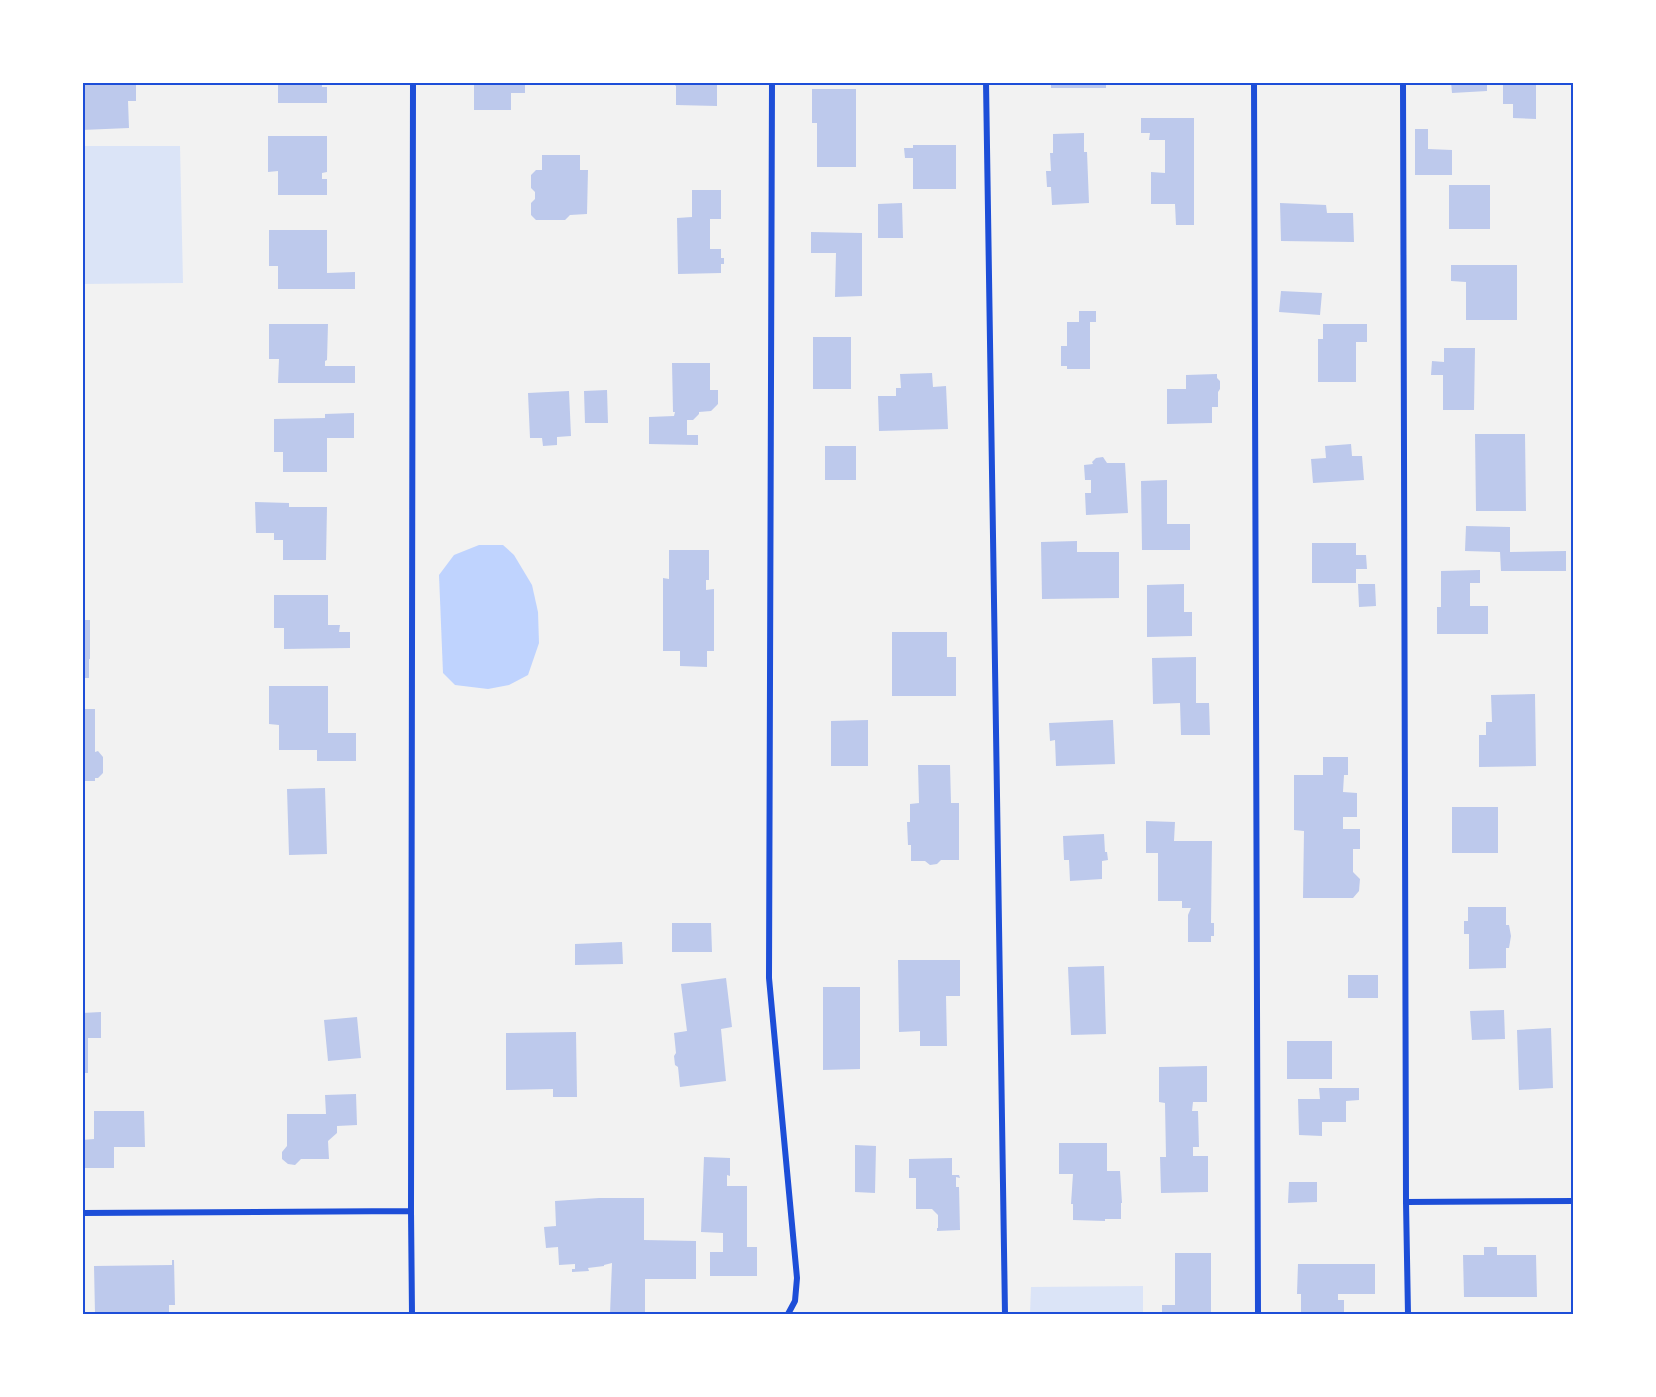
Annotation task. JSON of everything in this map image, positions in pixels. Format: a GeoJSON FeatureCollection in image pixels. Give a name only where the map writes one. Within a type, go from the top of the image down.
{"type":"FeatureCollection","features":[{"type":"Feature","properties":{"kind":"street"},"geometry":{"type":"LineString","coordinates":[[412,1314],[413,82]]}},
{"type":"Feature","properties":{"kind":"street"},"geometry":{"type":"LineString","coordinates":[[772,82],[769,978],[797,1278],[795,1301],[788,1314]]}},
{"type":"Feature","properties":{"kind":"street"},"geometry":{"type":"LineString","coordinates":[[986,82],[1005,1314]]}},
{"type":"Feature","properties":{"kind":"street"},"geometry":{"type":"LineString","coordinates":[[1254,82],[1258,1314]]}},
{"type":"Feature","properties":{"kind":"street"},"geometry":{"type":"LineString","coordinates":[[1403,82],[1408,1314]]}},
{"type":"Feature","properties":{"kind":"street"},"geometry":{"type":"LineString","coordinates":[[1406,1202],[1574,1201]]}},
{"type":"Feature","properties":{"kind":"street"},"geometry":{"type":"LineString","coordinates":[[82,1213],[411,1211]]}},
{"type":"Feature","properties":{"kind":"shaded area"},"geometry":{"type":"Polygon","coordinates":[[[83,146],[180,146],[183,283],[83,284],[83,146]]]}},
{"type":"Feature","properties":{"kind":"shaded area"},"geometry":{"type":"Polygon","coordinates":[[[1143,1286],[1143,1314],[1030,1314],[1031,1287],[1143,1286]]]}},
{"type":"Feature","properties":{"kind":"water"},"geometry":{"type":"Polygon","coordinates":[[[479,545],[503,545],[514,555],[532,585],[538,612],[539,643],[528,675],[509,685],[488,689],[455,685],[443,673],[439,575],[454,555],[479,545]]]}},
{"type":"Feature","properties":{"kind":"building"},"geometry":{"type":"Polygon","coordinates":[[[84,82],[136,82],[136,101],[128,101],[129,128],[82,130],[84,82]]]}},
{"type":"Feature","properties":{"kind":"building"},"geometry":{"type":"Polygon","coordinates":[[[278,82],[322,82],[322,87],[327,87],[327,103],[278,103],[278,82]]]}},
{"type":"Feature","properties":{"kind":"building"},"geometry":{"type":"Polygon","coordinates":[[[474,82],[525,82],[525,93],[511,93],[511,110],[474,110],[474,82]]]}},
{"type":"Feature","properties":{"kind":"building"},"geometry":{"type":"Polygon","coordinates":[[[672,82],[717,82],[717,106],[676,105],[676,86],[672,82]]]}},
{"type":"Feature","properties":{"kind":"building"},"geometry":{"type":"Polygon","coordinates":[[[1051,82],[1106,82],[1106,88],[1051,88],[1051,82]]]}},
{"type":"Feature","properties":{"kind":"building"},"geometry":{"type":"Polygon","coordinates":[[[1451,82],[1487,82],[1487,91],[1452,93],[1451,82]]]}},
{"type":"Feature","properties":{"kind":"building"},"geometry":{"type":"Polygon","coordinates":[[[1503,82],[1536,82],[1536,119],[1513,118],[1513,104],[1503,104],[1503,82]]]}},
{"type":"Feature","properties":{"kind":"building"},"geometry":{"type":"Polygon","coordinates":[[[812,89],[856,89],[856,167],[817,167],[817,123],[812,123],[812,89]]]}},
{"type":"Feature","properties":{"kind":"building"},"geometry":{"type":"Polygon","coordinates":[[[1141,118],[1194,118],[1194,225],[1176,225],[1175,204],[1151,204],[1151,172],[1165,173],[1165,140],[1149,140],[1150,133],[1141,133],[1141,118]]]}},
{"type":"Feature","properties":{"kind":"building"},"geometry":{"type":"Polygon","coordinates":[[[1415,129],[1428,129],[1428,149],[1452,150],[1452,175],[1415,175],[1415,129]]]}},
{"type":"Feature","properties":{"kind":"building"},"geometry":{"type":"Polygon","coordinates":[[[1084,133],[1089,203],[1052,205],[1051,187],[1047,187],[1046,171],[1051,171],[1050,153],[1053,153],[1053,134],[1084,133]]]}},
{"type":"Feature","properties":{"kind":"building"},"geometry":{"type":"Polygon","coordinates":[[[268,136],[327,136],[327,172],[322,173],[322,179],[327,179],[327,195],[278,195],[278,171],[268,172],[268,136]]]}},
{"type":"Feature","properties":{"kind":"building"},"geometry":{"type":"Polygon","coordinates":[[[913,145],[956,145],[956,189],[913,189],[913,158],[905,158],[904,148],[913,148],[913,145]]]}},
{"type":"Feature","properties":{"kind":"building"},"geometry":{"type":"Polygon","coordinates":[[[542,155],[580,155],[580,170],[588,170],[587,214],[570,215],[565,220],[536,220],[531,215],[531,203],[535,199],[535,192],[531,188],[531,175],[536,170],[542,170],[542,155]]]}},
{"type":"Feature","properties":{"kind":"building"},"geometry":{"type":"Polygon","coordinates":[[[1449,185],[1490,185],[1490,229],[1449,229],[1449,185]]]}},
{"type":"Feature","properties":{"kind":"building"},"geometry":{"type":"Polygon","coordinates":[[[692,190],[721,190],[721,219],[710,219],[710,249],[721,249],[724,264],[721,264],[721,273],[678,274],[677,218],[692,217],[692,190]]]}},
{"type":"Feature","properties":{"kind":"building"},"geometry":{"type":"Polygon","coordinates":[[[902,203],[903,238],[878,238],[878,204],[902,203]]]}},
{"type":"Feature","properties":{"kind":"building"},"geometry":{"type":"Polygon","coordinates":[[[1280,203],[1326,205],[1327,213],[1353,213],[1354,242],[1281,241],[1280,203]]]}},
{"type":"Feature","properties":{"kind":"building"},"geometry":{"type":"Polygon","coordinates":[[[269,230],[327,230],[327,273],[355,272],[355,289],[278,289],[278,266],[269,266],[269,230]]]}},
{"type":"Feature","properties":{"kind":"building"},"geometry":{"type":"Polygon","coordinates":[[[811,232],[862,233],[862,296],[835,297],[836,253],[811,253],[811,232]]]}},
{"type":"Feature","properties":{"kind":"building"},"geometry":{"type":"Polygon","coordinates":[[[1451,265],[1517,265],[1517,320],[1466,320],[1466,282],[1451,281],[1451,265]]]}},
{"type":"Feature","properties":{"kind":"building"},"geometry":{"type":"Polygon","coordinates":[[[1281,291],[1322,293],[1320,315],[1279,312],[1281,291]]]}},
{"type":"Feature","properties":{"kind":"building"},"geometry":{"type":"Polygon","coordinates":[[[1079,311],[1096,311],[1096,322],[1090,322],[1090,369],[1067,369],[1067,366],[1061,366],[1061,346],[1067,346],[1067,322],[1079,322],[1079,311]]]}},
{"type":"Feature","properties":{"kind":"building"},"geometry":{"type":"Polygon","coordinates":[[[269,324],[328,324],[325,366],[355,366],[355,383],[278,383],[279,359],[269,359],[269,324]]]}},
{"type":"Feature","properties":{"kind":"building"},"geometry":{"type":"Polygon","coordinates":[[[1323,324],[1367,324],[1367,342],[1356,342],[1356,382],[1318,382],[1318,339],[1323,339],[1323,324]]]}},
{"type":"Feature","properties":{"kind":"building"},"geometry":{"type":"Polygon","coordinates":[[[813,337],[851,337],[851,389],[813,389],[813,337]]]}},
{"type":"Feature","properties":{"kind":"building"},"geometry":{"type":"Polygon","coordinates":[[[1444,348],[1475,348],[1474,410],[1443,410],[1443,375],[1431,375],[1432,361],[1444,362],[1444,348]]]}},
{"type":"Feature","properties":{"kind":"building"},"geometry":{"type":"Polygon","coordinates":[[[672,363],[710,363],[710,390],[718,390],[718,404],[711,411],[699,412],[693,420],[687,420],[687,435],[698,435],[698,445],[649,444],[649,417],[674,416],[672,363]]]}},
{"type":"Feature","properties":{"kind":"building"},"geometry":{"type":"Polygon","coordinates":[[[932,373],[933,387],[946,386],[948,429],[879,431],[878,396],[896,396],[896,388],[901,388],[900,374],[932,373]]]}},
{"type":"Feature","properties":{"kind":"building"},"geometry":{"type":"Polygon","coordinates":[[[1217,374],[1220,389],[1218,407],[1212,407],[1212,423],[1167,424],[1167,389],[1186,389],[1186,375],[1217,374]]]}},
{"type":"Feature","properties":{"kind":"building"},"geometry":{"type":"Polygon","coordinates":[[[607,390],[608,423],[585,423],[584,391],[607,390]]]}},
{"type":"Feature","properties":{"kind":"building"},"geometry":{"type":"Polygon","coordinates":[[[569,391],[571,436],[557,437],[557,445],[543,446],[542,438],[530,438],[528,393],[569,391]]]}},
{"type":"Feature","properties":{"kind":"building"},"geometry":{"type":"Polygon","coordinates":[[[354,413],[354,438],[327,438],[327,472],[283,472],[283,452],[274,452],[274,419],[325,418],[325,414],[354,413]]]}},
{"type":"Feature","properties":{"kind":"building"},"geometry":{"type":"Polygon","coordinates":[[[1475,434],[1525,434],[1526,511],[1476,511],[1475,434]]]}},
{"type":"Feature","properties":{"kind":"building"},"geometry":{"type":"Polygon","coordinates":[[[1351,444],[1352,456],[1362,456],[1364,480],[1313,483],[1311,459],[1326,458],[1325,446],[1351,444]]]}},
{"type":"Feature","properties":{"kind":"building"},"geometry":{"type":"Polygon","coordinates":[[[825,446],[856,446],[856,480],[825,480],[825,446]]]}},
{"type":"Feature","properties":{"kind":"building"},"geometry":{"type":"Polygon","coordinates":[[[1103,457],[1107,463],[1125,463],[1128,513],[1086,515],[1085,493],[1091,493],[1091,480],[1085,480],[1084,465],[1093,464],[1096,458],[1103,457]]]}},
{"type":"Feature","properties":{"kind":"building"},"geometry":{"type":"Polygon","coordinates":[[[1167,480],[1167,524],[1190,524],[1190,550],[1142,550],[1141,481],[1167,480]]]}},
{"type":"Feature","properties":{"kind":"building"},"geometry":{"type":"Polygon","coordinates":[[[255,502],[289,503],[289,507],[327,507],[326,560],[283,560],[283,540],[274,540],[274,533],[256,533],[255,502]]]}},
{"type":"Feature","properties":{"kind":"building"},"geometry":{"type":"Polygon","coordinates":[[[1466,526],[1510,527],[1510,552],[1566,551],[1566,571],[1501,571],[1500,552],[1465,551],[1466,526]]]}},
{"type":"Feature","properties":{"kind":"building"},"geometry":{"type":"Polygon","coordinates":[[[1077,541],[1077,552],[1119,552],[1119,598],[1042,599],[1041,542],[1077,541]]]}},
{"type":"Feature","properties":{"kind":"building"},"geometry":{"type":"Polygon","coordinates":[[[1312,543],[1356,543],[1356,555],[1366,555],[1367,569],[1356,569],[1356,583],[1312,583],[1312,543]]]}},
{"type":"Feature","properties":{"kind":"building"},"geometry":{"type":"Polygon","coordinates":[[[669,550],[709,550],[709,580],[706,580],[706,590],[714,589],[714,651],[707,651],[707,667],[680,666],[680,651],[663,651],[663,578],[669,579],[669,550]]]}},
{"type":"Feature","properties":{"kind":"building"},"geometry":{"type":"Polygon","coordinates":[[[1480,570],[1480,583],[1470,583],[1470,606],[1488,606],[1488,634],[1437,634],[1437,607],[1441,607],[1441,571],[1480,570]]]}},
{"type":"Feature","properties":{"kind":"building"},"geometry":{"type":"Polygon","coordinates":[[[1184,584],[1184,612],[1192,612],[1192,636],[1147,637],[1147,585],[1184,584]]]}},
{"type":"Feature","properties":{"kind":"building"},"geometry":{"type":"Polygon","coordinates":[[[1358,584],[1375,584],[1376,606],[1359,607],[1358,584]]]}},
{"type":"Feature","properties":{"kind":"building"},"geometry":{"type":"Polygon","coordinates":[[[274,595],[328,595],[328,625],[340,625],[339,632],[350,632],[350,648],[284,649],[284,628],[274,628],[274,595]]]}},
{"type":"Feature","properties":{"kind":"building"},"geometry":{"type":"Polygon","coordinates":[[[82,620],[90,620],[89,678],[82,678],[82,620]]]}},
{"type":"Feature","properties":{"kind":"building"},"geometry":{"type":"Polygon","coordinates":[[[892,632],[947,632],[947,657],[956,657],[956,696],[892,696],[892,632]]]}},
{"type":"Feature","properties":{"kind":"building"},"geometry":{"type":"Polygon","coordinates":[[[1196,657],[1196,703],[1209,703],[1210,735],[1181,735],[1180,703],[1153,704],[1152,658],[1196,657]]]}},
{"type":"Feature","properties":{"kind":"building"},"geometry":{"type":"Polygon","coordinates":[[[269,686],[328,686],[328,733],[356,733],[356,761],[317,761],[317,750],[279,750],[279,725],[269,724],[269,686]]]}},
{"type":"Feature","properties":{"kind":"building"},"geometry":{"type":"Polygon","coordinates":[[[1535,694],[1536,766],[1479,767],[1479,735],[1486,735],[1486,722],[1492,722],[1491,695],[1535,694]]]}},
{"type":"Feature","properties":{"kind":"building"},"geometry":{"type":"Polygon","coordinates":[[[82,709],[95,709],[95,752],[98,751],[103,757],[103,773],[95,778],[95,781],[82,781],[82,709]]]}},
{"type":"Feature","properties":{"kind":"building"},"geometry":{"type":"Polygon","coordinates":[[[868,720],[868,766],[831,766],[831,721],[868,720]]]}},
{"type":"Feature","properties":{"kind":"building"},"geometry":{"type":"Polygon","coordinates":[[[1113,720],[1115,764],[1056,766],[1055,740],[1050,741],[1049,723],[1113,720]]]}},
{"type":"Feature","properties":{"kind":"building"},"geometry":{"type":"Polygon","coordinates":[[[1323,757],[1348,757],[1348,775],[1344,775],[1343,792],[1357,793],[1357,817],[1343,817],[1343,829],[1360,829],[1360,849],[1353,849],[1353,872],[1360,879],[1359,891],[1353,898],[1303,898],[1304,831],[1294,830],[1294,775],[1323,775],[1323,757]]]}},
{"type":"Feature","properties":{"kind":"building"},"geometry":{"type":"Polygon","coordinates":[[[918,765],[950,765],[951,803],[959,803],[959,860],[941,860],[937,864],[930,865],[925,861],[911,861],[907,822],[910,822],[910,804],[919,803],[918,765]]]}},
{"type":"Feature","properties":{"kind":"building"},"geometry":{"type":"Polygon","coordinates":[[[325,788],[327,854],[289,855],[287,789],[325,788]]]}},
{"type":"Feature","properties":{"kind":"building"},"geometry":{"type":"Polygon","coordinates":[[[1452,807],[1498,807],[1498,853],[1452,853],[1452,807]]]}},
{"type":"Feature","properties":{"kind":"building"},"geometry":{"type":"Polygon","coordinates":[[[1146,821],[1175,822],[1174,841],[1212,841],[1211,923],[1214,923],[1214,936],[1211,936],[1211,942],[1188,942],[1188,915],[1191,908],[1182,908],[1182,901],[1158,901],[1158,853],[1146,853],[1146,821]]]}},
{"type":"Feature","properties":{"kind":"building"},"geometry":{"type":"Polygon","coordinates":[[[1104,834],[1108,860],[1102,861],[1102,879],[1070,881],[1069,860],[1064,860],[1063,836],[1104,834]]]}},
{"type":"Feature","properties":{"kind":"building"},"geometry":{"type":"Polygon","coordinates":[[[1468,907],[1506,907],[1506,925],[1509,925],[1511,936],[1509,948],[1506,948],[1506,968],[1469,969],[1469,934],[1464,934],[1464,921],[1468,921],[1468,907]]]}},
{"type":"Feature","properties":{"kind":"building"},"geometry":{"type":"Polygon","coordinates":[[[672,923],[711,923],[712,952],[672,952],[672,923]]]}},
{"type":"Feature","properties":{"kind":"building"},"geometry":{"type":"Polygon","coordinates":[[[622,942],[623,964],[575,965],[575,944],[622,942]]]}},
{"type":"Feature","properties":{"kind":"building"},"geometry":{"type":"Polygon","coordinates":[[[898,960],[960,960],[960,996],[946,996],[947,1046],[920,1046],[920,1031],[899,1032],[898,960]]]}},
{"type":"Feature","properties":{"kind":"building"},"geometry":{"type":"Polygon","coordinates":[[[1104,966],[1106,1034],[1071,1035],[1068,967],[1104,966]]]}},
{"type":"Feature","properties":{"kind":"building"},"geometry":{"type":"Polygon","coordinates":[[[1348,975],[1378,975],[1378,998],[1348,998],[1348,975]]]}},
{"type":"Feature","properties":{"kind":"building"},"geometry":{"type":"Polygon","coordinates":[[[726,978],[732,1027],[721,1029],[726,1081],[680,1087],[678,1067],[675,1065],[674,1056],[676,1053],[674,1033],[687,1031],[681,984],[726,978]]]}},
{"type":"Feature","properties":{"kind":"building"},"geometry":{"type":"Polygon","coordinates":[[[823,987],[860,987],[860,1069],[823,1070],[823,987]]]}},
{"type":"Feature","properties":{"kind":"building"},"geometry":{"type":"Polygon","coordinates":[[[1504,1010],[1505,1039],[1472,1040],[1470,1011],[1504,1010]]]}},
{"type":"Feature","properties":{"kind":"building"},"geometry":{"type":"Polygon","coordinates":[[[101,1012],[101,1038],[88,1038],[88,1073],[82,1073],[82,1013],[101,1012]]]}},
{"type":"Feature","properties":{"kind":"building"},"geometry":{"type":"Polygon","coordinates":[[[357,1017],[361,1058],[328,1061],[324,1020],[357,1017]]]}},
{"type":"Feature","properties":{"kind":"building"},"geometry":{"type":"Polygon","coordinates":[[[1551,1028],[1553,1088],[1519,1090],[1517,1030],[1551,1028]]]}},
{"type":"Feature","properties":{"kind":"building"},"geometry":{"type":"Polygon","coordinates":[[[576,1032],[577,1097],[553,1097],[553,1089],[506,1090],[506,1033],[576,1032]]]}},
{"type":"Feature","properties":{"kind":"building"},"geometry":{"type":"Polygon","coordinates":[[[1287,1041],[1332,1041],[1332,1079],[1287,1079],[1287,1041]]]}},
{"type":"Feature","properties":{"kind":"building"},"geometry":{"type":"Polygon","coordinates":[[[1207,1066],[1207,1102],[1193,1102],[1192,1111],[1198,1111],[1199,1147],[1193,1147],[1193,1156],[1208,1156],[1208,1192],[1161,1193],[1160,1157],[1166,1157],[1165,1103],[1159,1102],[1159,1067],[1207,1066]]]}},
{"type":"Feature","properties":{"kind":"building"},"geometry":{"type":"Polygon","coordinates":[[[1319,1088],[1359,1088],[1359,1100],[1346,1101],[1346,1122],[1322,1122],[1322,1136],[1299,1135],[1298,1099],[1320,1099],[1319,1088]]]}},
{"type":"Feature","properties":{"kind":"building"},"geometry":{"type":"Polygon","coordinates":[[[356,1094],[357,1125],[337,1126],[337,1133],[328,1141],[329,1159],[301,1159],[295,1165],[288,1164],[282,1159],[282,1152],[287,1146],[287,1114],[326,1114],[325,1095],[356,1094]]]}},
{"type":"Feature","properties":{"kind":"building"},"geometry":{"type":"Polygon","coordinates":[[[94,1111],[144,1111],[145,1147],[114,1147],[114,1168],[82,1168],[82,1140],[94,1139],[94,1111]]]}},
{"type":"Feature","properties":{"kind":"building"},"geometry":{"type":"Polygon","coordinates":[[[1059,1143],[1107,1143],[1107,1171],[1120,1171],[1121,1219],[1073,1220],[1073,1204],[1071,1204],[1073,1174],[1059,1174],[1059,1143]]]}},
{"type":"Feature","properties":{"kind":"building"},"geometry":{"type":"Polygon","coordinates":[[[855,1145],[876,1146],[875,1193],[855,1192],[855,1145]]]}},
{"type":"Feature","properties":{"kind":"building"},"geometry":{"type":"Polygon","coordinates":[[[704,1157],[730,1158],[730,1176],[727,1175],[727,1186],[747,1186],[747,1247],[757,1247],[757,1276],[710,1276],[710,1252],[723,1252],[723,1233],[701,1232],[704,1157]]]}},
{"type":"Feature","properties":{"kind":"building"},"geometry":{"type":"Polygon","coordinates":[[[952,1158],[952,1175],[959,1175],[960,1178],[956,1177],[956,1187],[959,1187],[960,1230],[937,1231],[938,1215],[932,1209],[916,1209],[916,1178],[909,1178],[909,1159],[952,1158]]]}},
{"type":"Feature","properties":{"kind":"building"},"geometry":{"type":"Polygon","coordinates":[[[1289,1182],[1317,1182],[1317,1202],[1288,1203],[1289,1182]]]}},
{"type":"Feature","properties":{"kind":"building"},"geometry":{"type":"Polygon","coordinates":[[[644,1198],[644,1240],[696,1241],[696,1279],[645,1279],[645,1314],[610,1314],[612,1263],[588,1268],[589,1271],[572,1272],[575,1264],[559,1265],[558,1247],[546,1248],[544,1227],[556,1226],[555,1201],[644,1198]]]}},
{"type":"Feature","properties":{"kind":"building"},"geometry":{"type":"Polygon","coordinates":[[[1484,1247],[1497,1247],[1497,1255],[1536,1255],[1537,1297],[1464,1297],[1463,1255],[1484,1255],[1484,1247]]]}},
{"type":"Feature","properties":{"kind":"building"},"geometry":{"type":"Polygon","coordinates":[[[1175,1253],[1211,1253],[1211,1314],[1162,1314],[1162,1305],[1175,1305],[1175,1253]]]}},
{"type":"Feature","properties":{"kind":"building"},"geometry":{"type":"Polygon","coordinates":[[[172,1260],[174,1260],[175,1305],[169,1305],[169,1314],[95,1313],[94,1266],[172,1265],[172,1260]]]}},
{"type":"Feature","properties":{"kind":"building"},"geometry":{"type":"Polygon","coordinates":[[[1298,1264],[1375,1264],[1375,1294],[1338,1294],[1338,1300],[1344,1300],[1344,1314],[1301,1314],[1301,1294],[1297,1294],[1298,1264]]]}}]}
